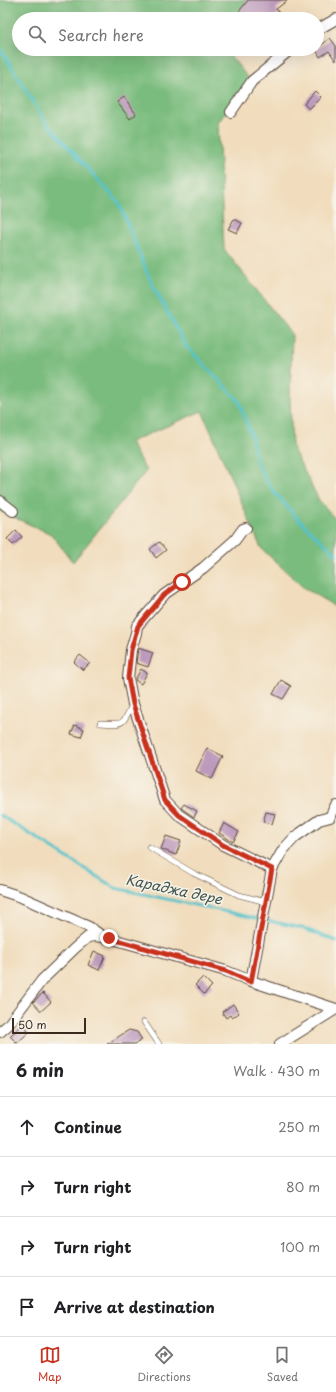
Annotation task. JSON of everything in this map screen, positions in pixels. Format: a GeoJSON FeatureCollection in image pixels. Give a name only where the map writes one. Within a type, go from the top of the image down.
{"type":"FeatureCollection","features":[{"type":"Feature","properties":{"kind":"street"},"geometry":{"type":"LineString","coordinates":[[324,26],[336,19]]}},
{"type":"Feature","properties":{"kind":"street"},"geometry":{"type":"LineString","coordinates":[[231,112],[252,81],[282,56]]}},
{"type":"Feature","properties":{"kind":"street"},"geometry":{"type":"LineString","coordinates":[[0,501],[13,511]]}},
{"type":"Feature","properties":{"kind":"street"},"geometry":{"type":"LineString","coordinates":[[246,528],[243,529],[235,540],[203,568],[164,595],[138,626],[131,650],[128,678],[133,704],[165,800],[171,809],[223,845],[272,869]]}},
{"type":"Feature","properties":{"kind":"street"},"geometry":{"type":"LineString","coordinates":[[251,982],[272,869],[283,850],[295,837],[319,820],[330,817],[336,805]]}},
{"type":"Feature","properties":{"kind":"street"},"geometry":{"type":"LineString","coordinates":[[0,890],[21,897],[89,927],[102,936]]}},
{"type":"Feature","properties":{"kind":"street"},"geometry":{"type":"LineString","coordinates":[[0,1032],[8,1025],[42,980],[75,948],[88,938],[95,936],[102,936],[226,971],[251,982],[336,1009]]}},
{"type":"Feature","properties":{"kind":"street"},"geometry":{"type":"LineString","coordinates":[[280,1044],[336,1009]]}},
{"type":"Feature","properties":{"kind":"lane"},"geometry":{"type":"LineString","coordinates":[[100,723],[119,724],[125,720],[133,704]]}},
{"type":"Feature","properties":{"kind":"lane"},"geometry":{"type":"LineString","coordinates":[[149,846],[193,873],[238,895],[266,902]]}},
{"type":"Feature","properties":{"kind":"lane"},"geometry":{"type":"LineString","coordinates":[[144,1022],[159,1044]]}},
{"type":"Feature","properties":{"kind":"green space"},"geometry":{"type":"Polygon","coordinates":[[[0,0],[252,0],[239,12],[12,12],[12,56],[231,56],[249,79],[218,123],[224,249],[292,335],[290,399],[292,447],[319,500],[336,520],[336,607],[304,588],[261,548],[202,411],[130,442],[146,471],[73,562],[51,534],[0,511],[0,0]]]}},
{"type":"Feature","properties":{"kind":"building"},"geometry":{"type":"Polygon","coordinates":[[[248,0],[288,0],[276,9],[278,12],[239,12],[248,0]]]}},
{"type":"Feature","properties":{"kind":"building"},"geometry":{"type":"Polygon","coordinates":[[[330,38],[336,46],[336,61],[329,51],[324,54],[324,43],[330,38]]]}},
{"type":"Feature","properties":{"kind":"building"},"geometry":{"type":"Polygon","coordinates":[[[315,91],[321,97],[309,109],[304,104],[315,91]]]}},
{"type":"Feature","properties":{"kind":"building"},"geometry":{"type":"Polygon","coordinates":[[[124,97],[136,114],[130,119],[117,102],[124,97]]]}},
{"type":"Feature","properties":{"kind":"building"},"geometry":{"type":"Polygon","coordinates":[[[234,219],[242,223],[237,233],[228,229],[234,219]]]}},
{"type":"Feature","properties":{"kind":"building"},"geometry":{"type":"Polygon","coordinates":[[[16,530],[22,537],[13,545],[7,539],[16,530]]]}},
{"type":"Feature","properties":{"kind":"building"},"geometry":{"type":"Polygon","coordinates":[[[159,542],[166,550],[156,558],[150,549],[159,542]]]}},
{"type":"Feature","properties":{"kind":"building"},"geometry":{"type":"Polygon","coordinates":[[[138,648],[153,653],[148,667],[136,663],[138,648]]]}},
{"type":"Feature","properties":{"kind":"building"},"geometry":{"type":"Polygon","coordinates":[[[80,655],[90,663],[83,670],[74,662],[80,655]]]}},
{"type":"Feature","properties":{"kind":"building"},"geometry":{"type":"Polygon","coordinates":[[[141,669],[147,673],[141,684],[135,680],[141,669]]]}},
{"type":"Feature","properties":{"kind":"building"},"geometry":{"type":"Polygon","coordinates":[[[281,680],[291,686],[283,699],[273,694],[281,680]]]}},
{"type":"Feature","properties":{"kind":"building"},"geometry":{"type":"Polygon","coordinates":[[[75,725],[84,729],[81,737],[71,734],[75,725]]]}},
{"type":"Feature","properties":{"kind":"building"},"geometry":{"type":"Polygon","coordinates":[[[207,748],[223,756],[212,779],[196,771],[207,748]]]}},
{"type":"Feature","properties":{"kind":"building"},"geometry":{"type":"Polygon","coordinates":[[[184,804],[197,811],[194,817],[181,808],[184,804]]]}},
{"type":"Feature","properties":{"kind":"building"},"geometry":{"type":"Polygon","coordinates":[[[266,812],[275,814],[272,824],[263,822],[266,812]]]}},
{"type":"Feature","properties":{"kind":"building"},"geometry":{"type":"Polygon","coordinates":[[[224,823],[239,832],[233,842],[219,833],[224,823]]]}},
{"type":"Feature","properties":{"kind":"building"},"geometry":{"type":"Polygon","coordinates":[[[166,836],[181,841],[176,855],[161,849],[166,836]]]}},
{"type":"Feature","properties":{"kind":"building"},"geometry":{"type":"Polygon","coordinates":[[[94,951],[105,956],[99,970],[88,965],[94,951]]]}},
{"type":"Feature","properties":{"kind":"building"},"geometry":{"type":"Polygon","coordinates":[[[203,977],[212,986],[204,994],[195,985],[203,977]]]}},
{"type":"Feature","properties":{"kind":"building"},"geometry":{"type":"Polygon","coordinates":[[[43,993],[51,1002],[41,1011],[33,1002],[43,993]]]}},
{"type":"Feature","properties":{"kind":"building"},"geometry":{"type":"Polygon","coordinates":[[[233,1004],[239,1013],[232,1018],[230,1015],[226,1018],[222,1012],[233,1004]]]}},
{"type":"Feature","properties":{"kind":"building"},"geometry":{"type":"Polygon","coordinates":[[[22,1025],[29,1032],[17,1043],[10,1036],[22,1025]]]}},
{"type":"Feature","properties":{"kind":"building"},"geometry":{"type":"Polygon","coordinates":[[[129,1030],[137,1032],[142,1040],[135,1044],[107,1044],[129,1030]]]}},
{"type":"Feature","properties":{"kind":"waterway"},"geometry":{"type":"LineString","coordinates":[[0,48],[45,121],[119,203],[151,282],[186,346],[239,401],[252,438],[256,461],[265,479],[274,492],[299,520],[336,554]]}},
{"type":"Feature","properties":{"kind":"waterway","name":"Караджа дере"},"geometry":{"type":"LineString","coordinates":[[0,815],[115,888],[302,928],[336,941]]}},
{"type":"Feature","properties":{"kind":"route"},"geometry":{"type":"LineString","coordinates":[[109,938],[226,971],[251,982],[272,869],[223,845],[171,809],[165,800],[133,704],[128,678],[131,650],[138,626],[164,595],[182,582]]}}]}
